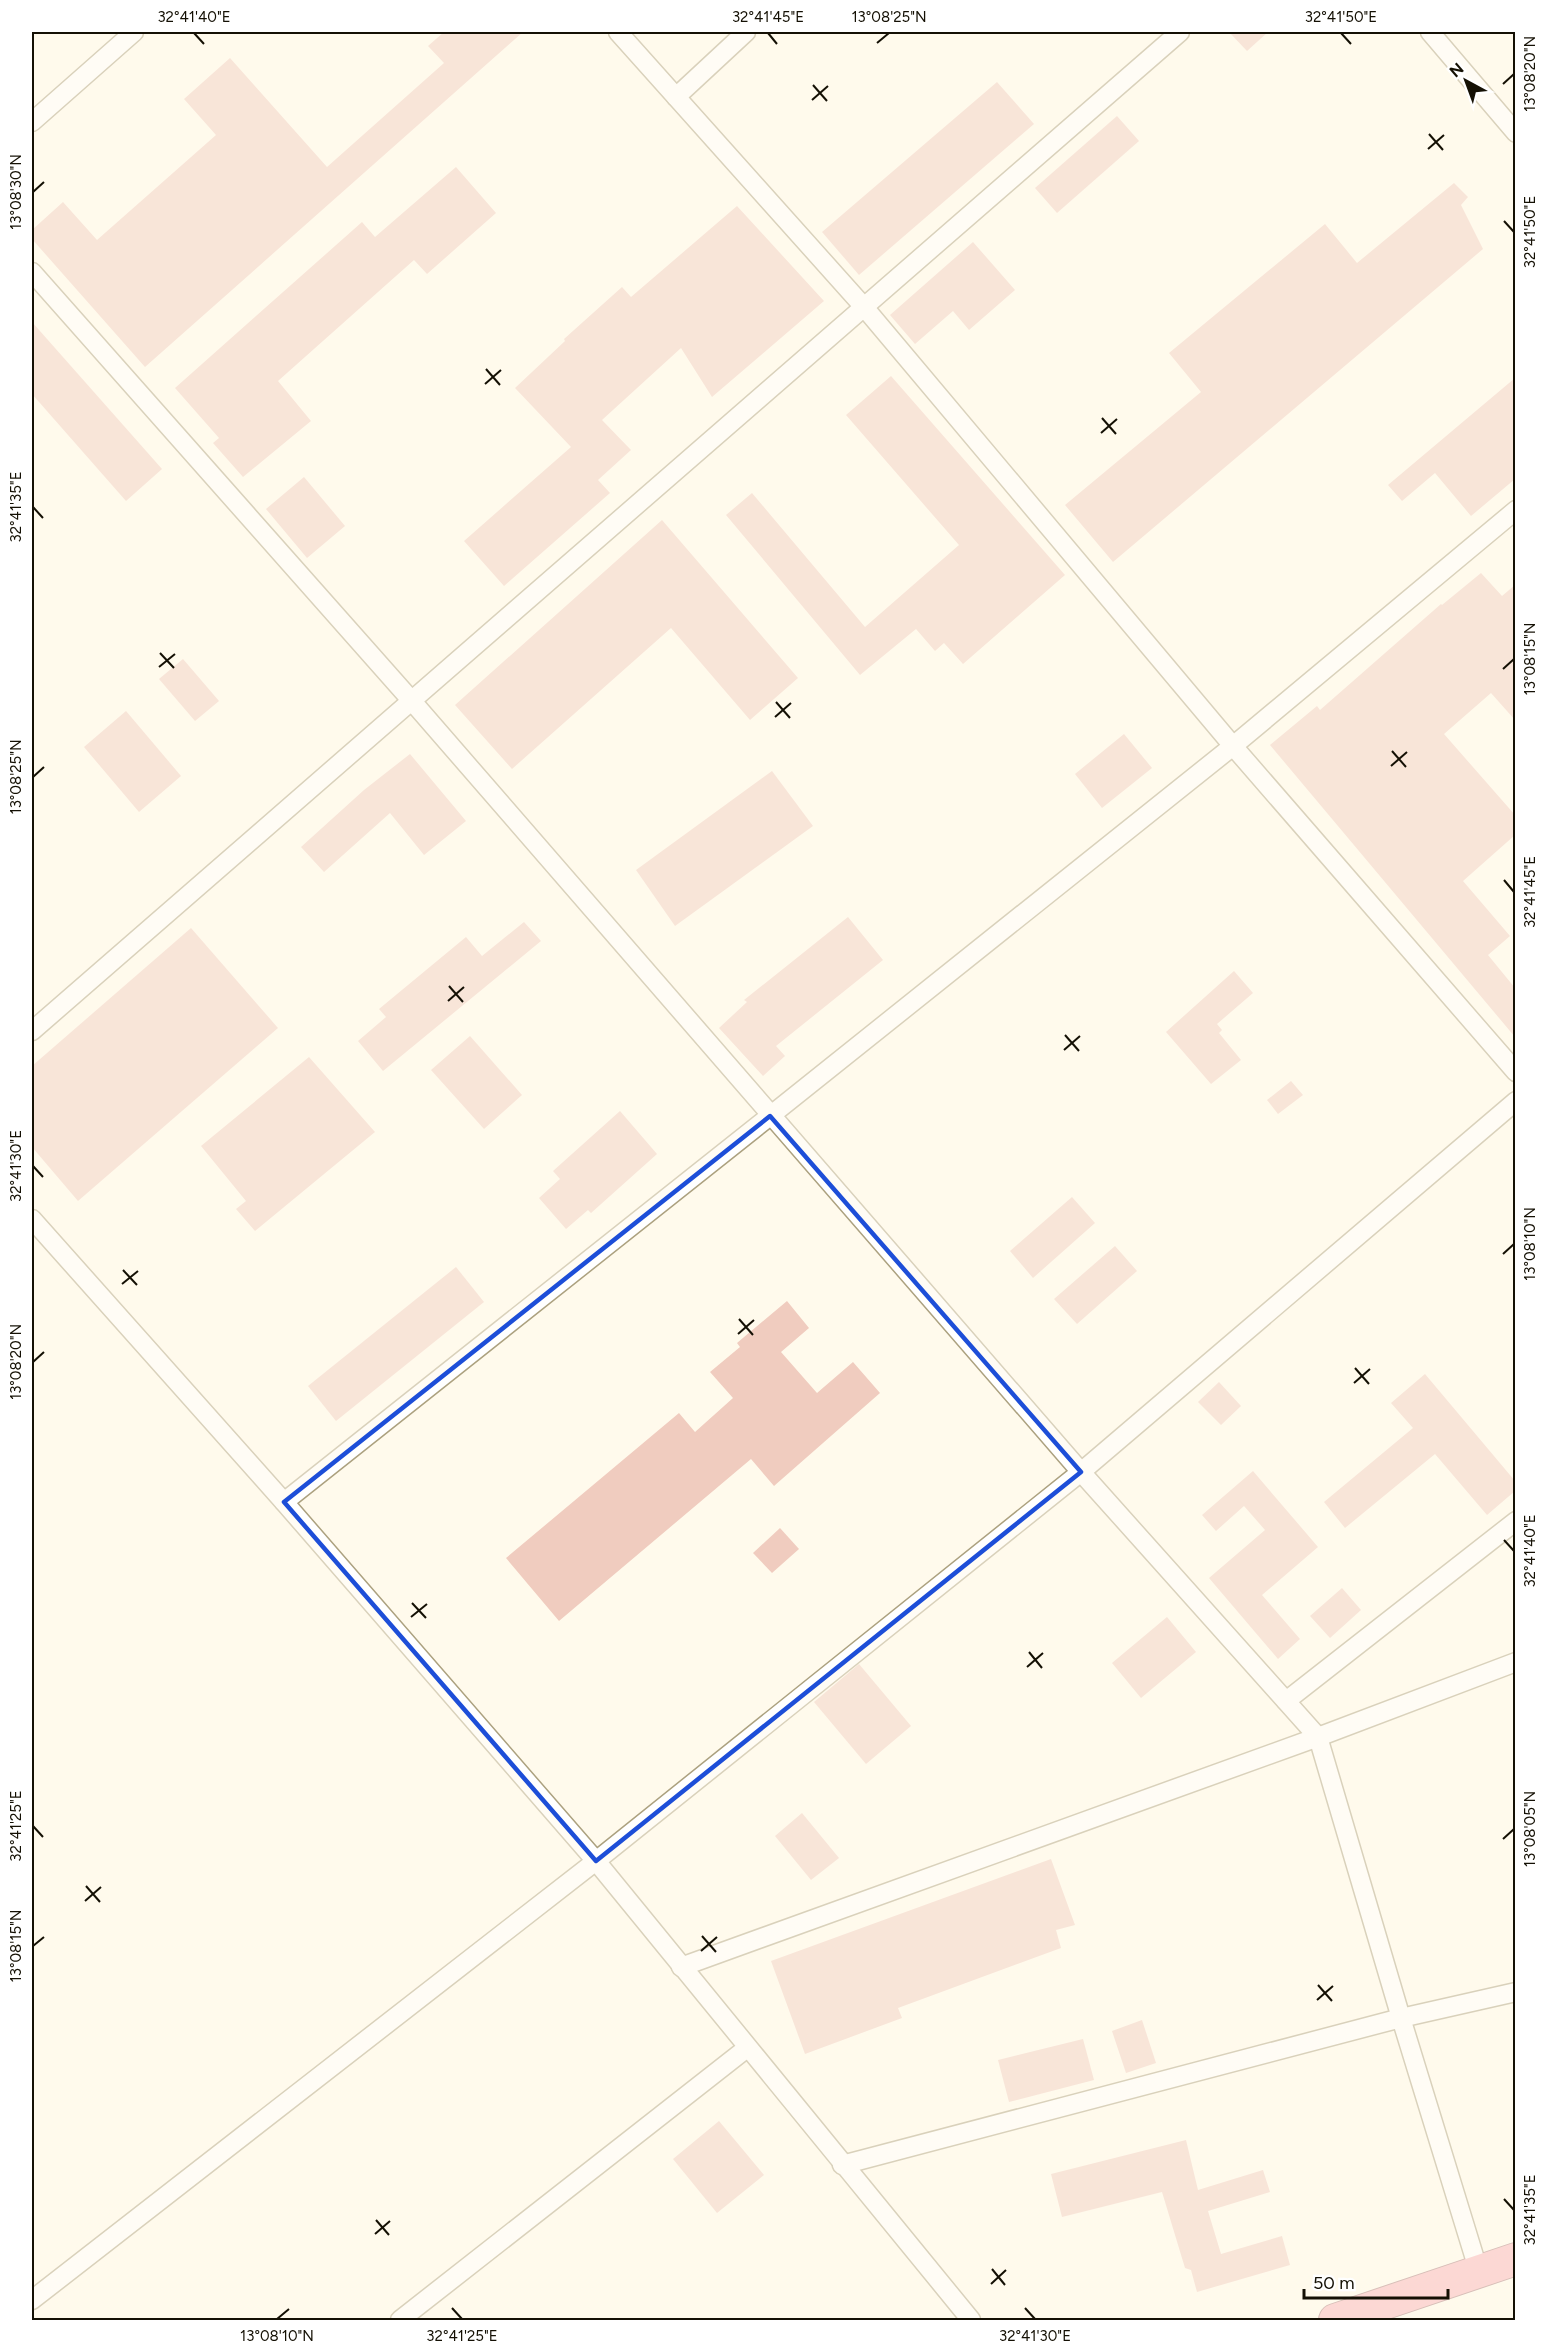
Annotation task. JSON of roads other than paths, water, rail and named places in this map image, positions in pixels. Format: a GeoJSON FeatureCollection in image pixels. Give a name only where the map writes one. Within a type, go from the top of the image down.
{"type":"FeatureCollection","features":[{"type":"Feature","properties":{"kind":"highway"},"geometry":{"type":"LineString","coordinates":[[1335,2320],[1515,2259]]}},
{"type":"Feature","properties":{"kind":"street"},"geometry":{"type":"LineString","coordinates":[[32,122],[134,32]]}},
{"type":"Feature","properties":{"kind":"street"},"geometry":{"type":"LineString","coordinates":[[618,32],[864,307],[1233,746],[1515,1072]]}},
{"type":"Feature","properties":{"kind":"street"},"geometry":{"type":"LineString","coordinates":[[676,97],[746,32]]}},
{"type":"Feature","properties":{"kind":"street"},"geometry":{"type":"LineString","coordinates":[[32,1031],[1180,32]]}},
{"type":"Feature","properties":{"kind":"street"},"geometry":{"type":"LineString","coordinates":[[1430,32],[1515,133]]}},
{"type":"Feature","properties":{"kind":"street"},"geometry":{"type":"LineString","coordinates":[[32,272],[411,700],[1081,1472],[1318,1737],[1479,2271]]}},
{"type":"Feature","properties":{"kind":"street"},"geometry":{"type":"LineString","coordinates":[[284,1502],[1233,746],[1515,510]]}},
{"type":"Feature","properties":{"kind":"street"},"geometry":{"type":"LineString","coordinates":[[32,2301],[596,1861],[1081,1472],[1515,1101]]}},
{"type":"Feature","properties":{"kind":"street"},"geometry":{"type":"LineString","coordinates":[[32,1219],[284,1502],[596,1861],[842,2165],[971,2320]]}},
{"type":"Feature","properties":{"kind":"street"},"geometry":{"type":"LineString","coordinates":[[1286,1701],[1515,1521]]}},
{"type":"Feature","properties":{"kind":"street"},"geometry":{"type":"LineString","coordinates":[[681,1967],[1318,1737],[1515,1662]]}},
{"type":"Feature","properties":{"kind":"street"},"geometry":{"type":"LineString","coordinates":[[842,2165],[1401,2018],[1515,1992]]}},
{"type":"Feature","properties":{"kind":"street"},"geometry":{"type":"LineString","coordinates":[[400,2320],[747,2048]]}}]}
